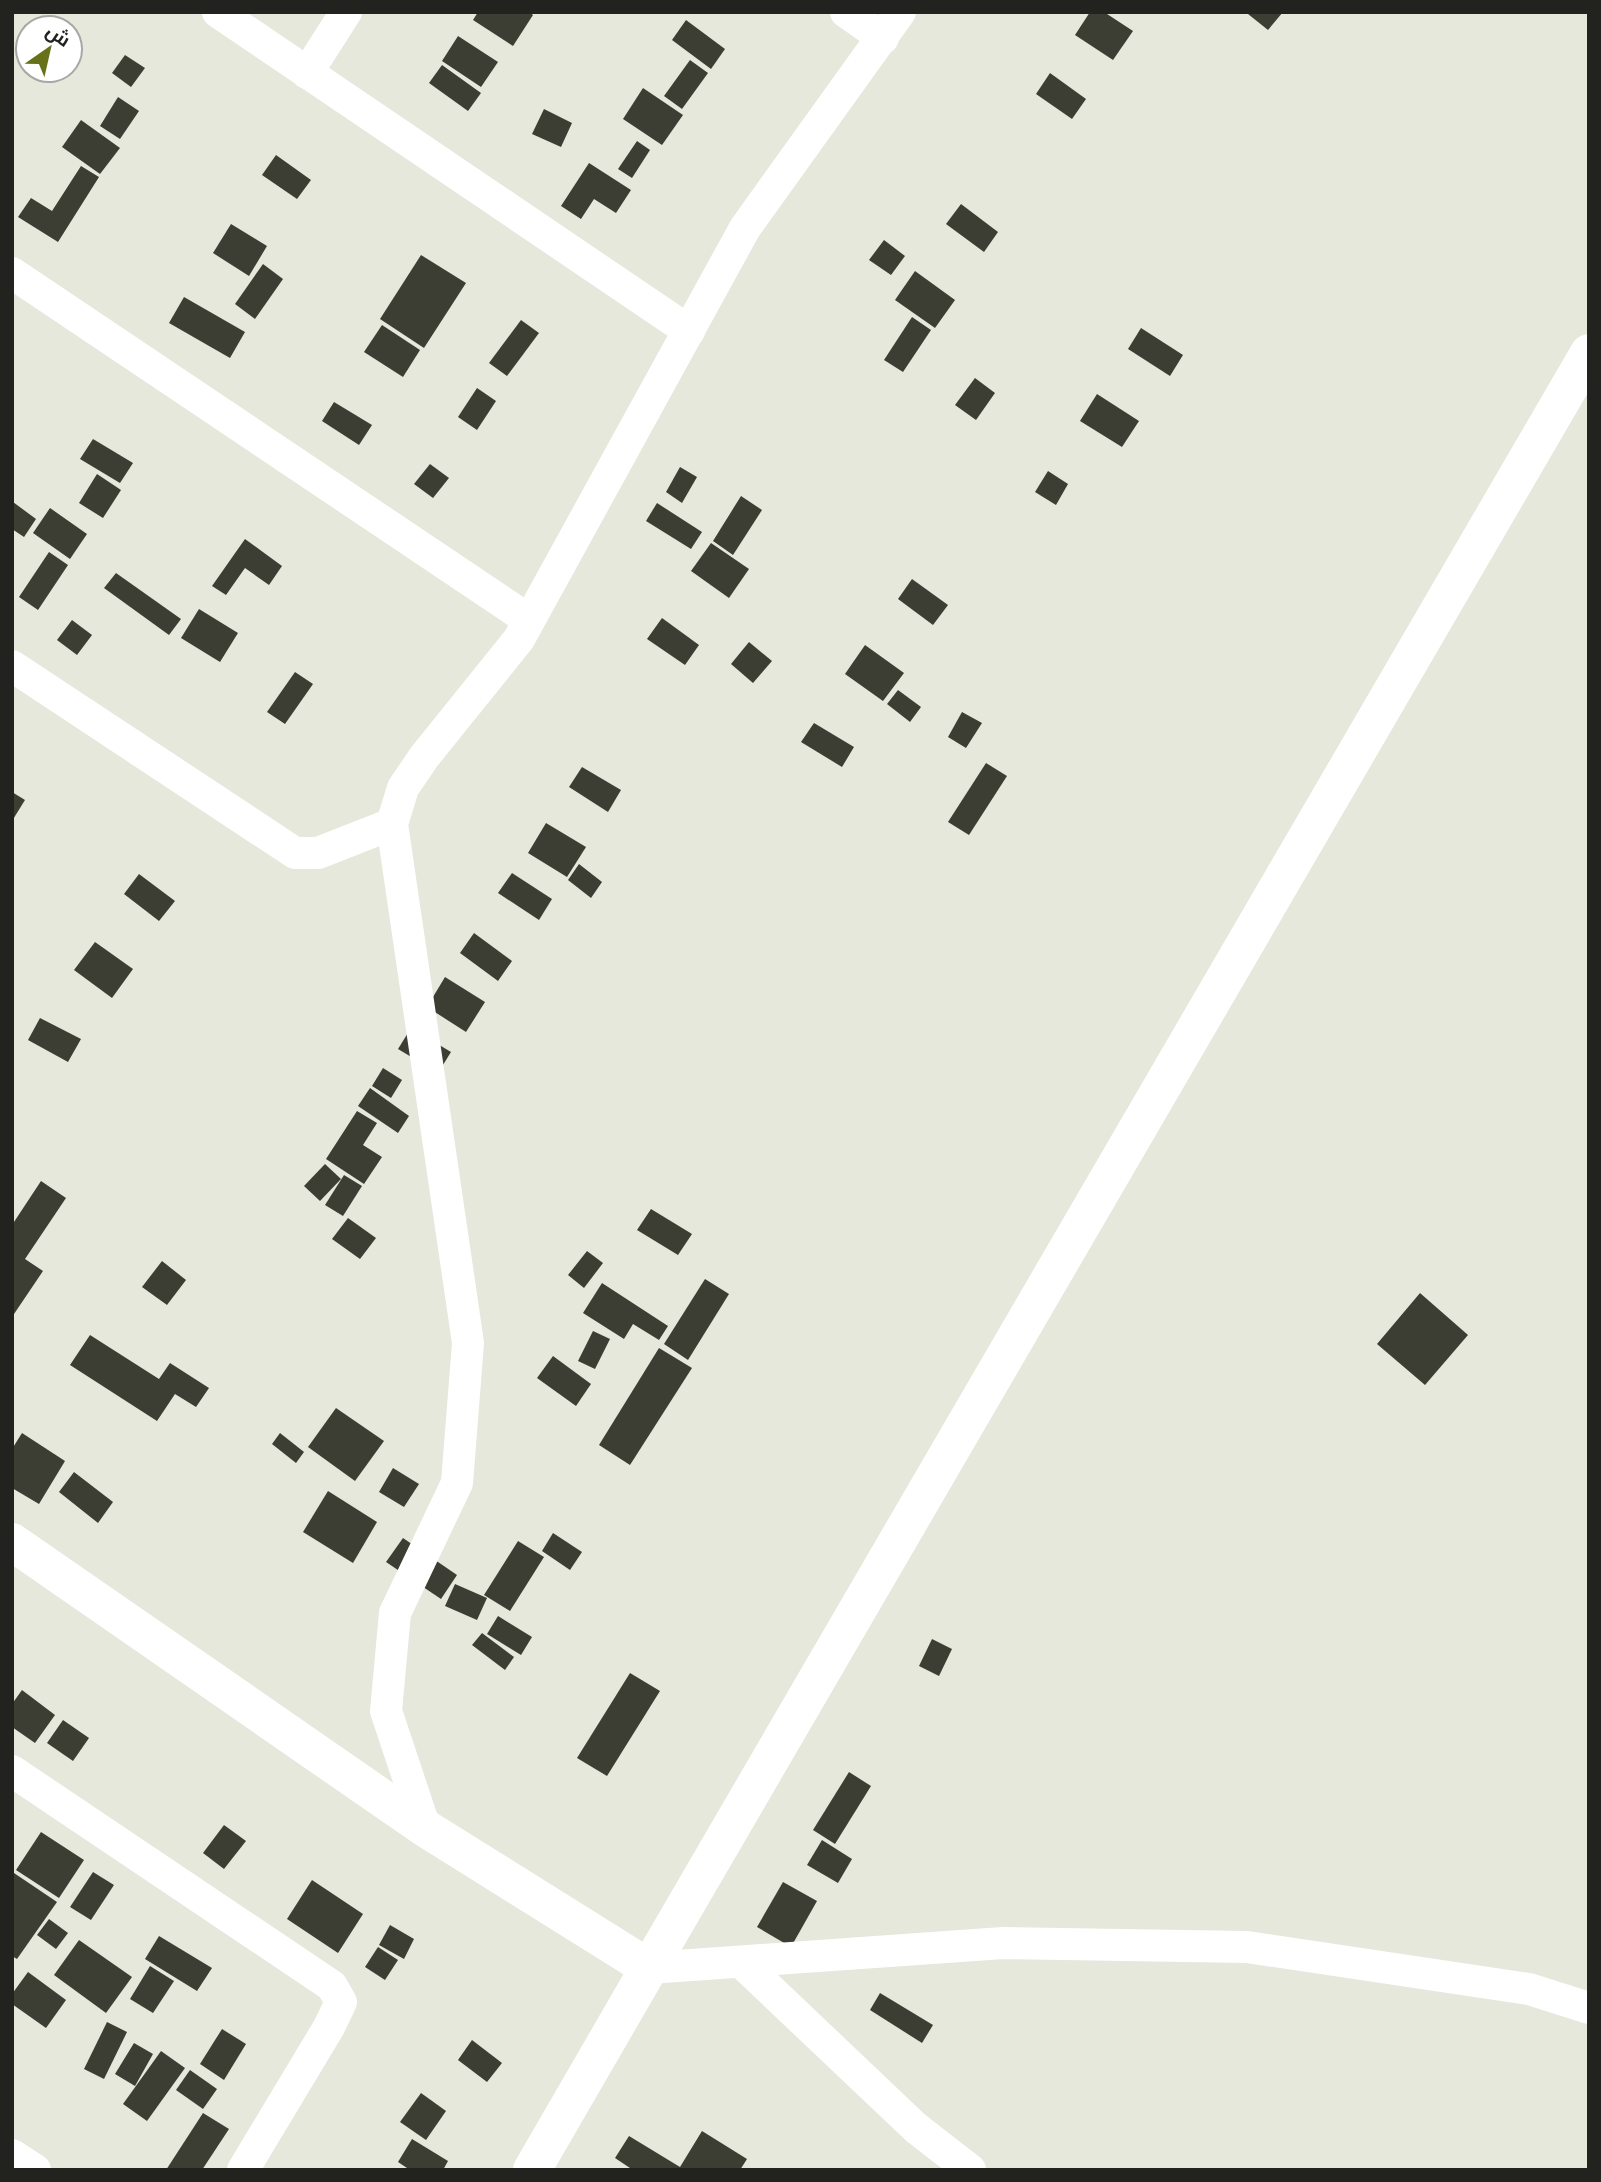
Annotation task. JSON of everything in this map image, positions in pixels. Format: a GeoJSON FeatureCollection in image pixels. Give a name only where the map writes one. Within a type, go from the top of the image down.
{"type":"FeatureCollection","features":[{"type":"Feature","properties":{"kind":"main road"},"geometry":{"type":"LineString","coordinates":[[532,2170],[1589,353]]}},
{"type":"Feature","properties":{"kind":"main road"},"geometry":{"type":"LineString","coordinates":[[12,1542],[425,1828],[649,1968]]}},
{"type":"Feature","properties":{"kind":"street"},"geometry":{"type":"LineString","coordinates":[[218,12],[689,331]]}},
{"type":"Feature","properties":{"kind":"street"},"geometry":{"type":"LineString","coordinates":[[307,73],[346,12]]}},
{"type":"Feature","properties":{"kind":"street"},"geometry":{"type":"LineString","coordinates":[[425,1828],[386,1711],[395,1613],[457,1483],[468,1343],[392,824],[403,788],[424,757],[519,639],[745,228],[892,25],[846,12]]}},
{"type":"Feature","properties":{"kind":"street"},"geometry":{"type":"LineString","coordinates":[[12,273],[529,620]]}},
{"type":"Feature","properties":{"kind":"street"},"geometry":{"type":"LineString","coordinates":[[12,666],[295,853],[318,853],[392,824]]}},
{"type":"Feature","properties":{"kind":"street"},"geometry":{"type":"LineString","coordinates":[[12,1772],[332,1986],[341,2002],[243,2170]]}},
{"type":"Feature","properties":{"kind":"street"},"geometry":{"type":"LineString","coordinates":[[649,1968],[1003,1943],[1247,1947],[1530,1989],[1589,2008]]}},
{"type":"Feature","properties":{"kind":"street"},"geometry":{"type":"LineString","coordinates":[[741,1962],[916,2128],[970,2170]]}},
{"type":"Feature","properties":{"kind":"street"},"geometry":{"type":"LineString","coordinates":[[12,2155],[35,2170]]}},
{"type":"Feature","properties":{"kind":"building"},"geometry":{"type":"Polygon","coordinates":[[[478,12],[529,12],[533,15],[513,46],[473,20],[478,12]]]}},
{"type":"Feature","properties":{"kind":"building"},"geometry":{"type":"Polygon","coordinates":[[[1090,12],[1104,12],[1133,31],[1113,60],[1075,35],[1090,12]]]}},
{"type":"Feature","properties":{"kind":"building"},"geometry":{"type":"Polygon","coordinates":[[[1283,12],[1268,30],[1248,14],[1283,12]]]}},
{"type":"Feature","properties":{"kind":"building"},"geometry":{"type":"Polygon","coordinates":[[[686,20],[725,49],[711,69],[672,40],[686,20]]]}},
{"type":"Feature","properties":{"kind":"building"},"geometry":{"type":"Polygon","coordinates":[[[458,36],[498,62],[481,87],[442,61],[458,36]]]}},
{"type":"Feature","properties":{"kind":"building"},"geometry":{"type":"Polygon","coordinates":[[[125,55],[145,68],[131,87],[112,73],[125,55]]]}},
{"type":"Feature","properties":{"kind":"building"},"geometry":{"type":"Polygon","coordinates":[[[690,60],[708,73],[682,109],[664,96],[690,60]]]}},
{"type":"Feature","properties":{"kind":"building"},"geometry":{"type":"Polygon","coordinates":[[[442,65],[481,93],[468,111],[429,83],[442,65]]]}},
{"type":"Feature","properties":{"kind":"building"},"geometry":{"type":"Polygon","coordinates":[[[1050,73],[1086,99],[1072,119],[1036,94],[1050,73]]]}},
{"type":"Feature","properties":{"kind":"building"},"geometry":{"type":"Polygon","coordinates":[[[643,88],[683,115],[662,145],[623,119],[643,88]]]}},
{"type":"Feature","properties":{"kind":"building"},"geometry":{"type":"Polygon","coordinates":[[[118,97],[139,111],[120,139],[100,126],[118,97]]]}},
{"type":"Feature","properties":{"kind":"building"},"geometry":{"type":"Polygon","coordinates":[[[544,109],[572,123],[561,147],[532,134],[544,109]]]}},
{"type":"Feature","properties":{"kind":"building"},"geometry":{"type":"Polygon","coordinates":[[[81,120],[120,148],[100,174],[62,147],[81,120]]]}},
{"type":"Feature","properties":{"kind":"building"},"geometry":{"type":"Polygon","coordinates":[[[637,141],[650,150],[632,178],[618,169],[637,141]]]}},
{"type":"Feature","properties":{"kind":"building"},"geometry":{"type":"Polygon","coordinates":[[[276,155],[311,180],[297,199],[262,175],[276,155]]]}},
{"type":"Feature","properties":{"kind":"building"},"geometry":{"type":"Polygon","coordinates":[[[589,163],[631,190],[616,213],[594,199],[581,219],[561,206],[589,163]]]}},
{"type":"Feature","properties":{"kind":"building"},"geometry":{"type":"Polygon","coordinates":[[[81,166],[99,177],[58,242],[18,217],[31,198],[52,211],[81,166]]]}},
{"type":"Feature","properties":{"kind":"building"},"geometry":{"type":"Polygon","coordinates":[[[961,204],[998,232],[984,252],[946,224],[961,204]]]}},
{"type":"Feature","properties":{"kind":"building"},"geometry":{"type":"Polygon","coordinates":[[[231,224],[267,246],[249,276],[213,253],[231,224]]]}},
{"type":"Feature","properties":{"kind":"building"},"geometry":{"type":"Polygon","coordinates":[[[884,240],[905,256],[891,275],[869,260],[884,240]]]}},
{"type":"Feature","properties":{"kind":"building"},"geometry":{"type":"Polygon","coordinates":[[[421,255],[466,283],[424,348],[380,319],[421,255]]]}},
{"type":"Feature","properties":{"kind":"building"},"geometry":{"type":"Polygon","coordinates":[[[263,264],[283,279],[255,319],[235,304],[263,264]]]}},
{"type":"Feature","properties":{"kind":"building"},"geometry":{"type":"Polygon","coordinates":[[[915,271],[955,300],[935,328],[895,300],[915,271]]]}},
{"type":"Feature","properties":{"kind":"building"},"geometry":{"type":"Polygon","coordinates":[[[184,297],[245,332],[230,358],[169,323],[184,297]]]}},
{"type":"Feature","properties":{"kind":"building"},"geometry":{"type":"Polygon","coordinates":[[[912,317],[931,330],[903,372],[884,360],[912,317]]]}},
{"type":"Feature","properties":{"kind":"building"},"geometry":{"type":"Polygon","coordinates":[[[521,320],[539,333],[507,376],[489,363],[521,320]]]}},
{"type":"Feature","properties":{"kind":"building"},"geometry":{"type":"Polygon","coordinates":[[[382,325],[420,350],[403,377],[364,352],[382,325]]]}},
{"type":"Feature","properties":{"kind":"building"},"geometry":{"type":"Polygon","coordinates":[[[1141,328],[1183,355],[1170,376],[1128,349],[1141,328]]]}},
{"type":"Feature","properties":{"kind":"building"},"geometry":{"type":"Polygon","coordinates":[[[975,378],[995,393],[976,420],[955,405],[975,378]]]}},
{"type":"Feature","properties":{"kind":"building"},"geometry":{"type":"Polygon","coordinates":[[[477,388],[496,401],[477,430],[458,417],[477,388]]]}},
{"type":"Feature","properties":{"kind":"building"},"geometry":{"type":"Polygon","coordinates":[[[1097,394],[1139,421],[1122,447],[1080,421],[1097,394]]]}},
{"type":"Feature","properties":{"kind":"building"},"geometry":{"type":"Polygon","coordinates":[[[334,402],[372,425],[359,445],[322,421],[334,402]]]}},
{"type":"Feature","properties":{"kind":"building"},"geometry":{"type":"Polygon","coordinates":[[[93,439],[133,463],[120,483],[80,459],[93,439]]]}},
{"type":"Feature","properties":{"kind":"building"},"geometry":{"type":"Polygon","coordinates":[[[430,464],[449,478],[433,498],[414,484],[430,464]]]}},
{"type":"Feature","properties":{"kind":"building"},"geometry":{"type":"Polygon","coordinates":[[[680,467],[697,477],[682,503],[666,492],[680,467]]]}},
{"type":"Feature","properties":{"kind":"building"},"geometry":{"type":"Polygon","coordinates":[[[1048,471],[1068,484],[1056,505],[1035,492],[1048,471]]]}},
{"type":"Feature","properties":{"kind":"building"},"geometry":{"type":"Polygon","coordinates":[[[97,474],[121,490],[103,518],[79,503],[97,474]]]}},
{"type":"Feature","properties":{"kind":"building"},"geometry":{"type":"Polygon","coordinates":[[[741,496],[762,510],[733,555],[713,541],[741,496]]]}},
{"type":"Feature","properties":{"kind":"building"},"geometry":{"type":"Polygon","coordinates":[[[13,502],[36,519],[24,537],[12,529],[13,502]]]}},
{"type":"Feature","properties":{"kind":"building"},"geometry":{"type":"Polygon","coordinates":[[[657,503],[702,532],[691,549],[646,521],[657,503]]]}},
{"type":"Feature","properties":{"kind":"building"},"geometry":{"type":"Polygon","coordinates":[[[50,508],[87,534],[70,559],[33,533],[50,508]]]}},
{"type":"Feature","properties":{"kind":"building"},"geometry":{"type":"Polygon","coordinates":[[[245,539],[282,566],[269,585],[245,568],[226,595],[212,586],[245,539]]]}},
{"type":"Feature","properties":{"kind":"building"},"geometry":{"type":"Polygon","coordinates":[[[711,543],[749,569],[729,598],[691,571],[711,543]]]}},
{"type":"Feature","properties":{"kind":"building"},"geometry":{"type":"Polygon","coordinates":[[[49,552],[68,565],[38,610],[19,597],[49,552]]]}},
{"type":"Feature","properties":{"kind":"building"},"geometry":{"type":"Polygon","coordinates":[[[116,573],[181,619],[169,635],[104,588],[116,573]]]}},
{"type":"Feature","properties":{"kind":"building"},"geometry":{"type":"Polygon","coordinates":[[[912,579],[948,605],[933,625],[898,599],[912,579]]]}},
{"type":"Feature","properties":{"kind":"building"},"geometry":{"type":"Polygon","coordinates":[[[199,609],[238,633],[220,662],[181,638],[199,609]]]}},
{"type":"Feature","properties":{"kind":"building"},"geometry":{"type":"Polygon","coordinates":[[[662,618],[699,645],[685,665],[647,639],[662,618]]]}},
{"type":"Feature","properties":{"kind":"building"},"geometry":{"type":"Polygon","coordinates":[[[72,620],[92,635],[77,655],[57,640],[72,620]]]}},
{"type":"Feature","properties":{"kind":"building"},"geometry":{"type":"Polygon","coordinates":[[[749,642],[772,661],[753,683],[731,664],[749,642]]]}},
{"type":"Feature","properties":{"kind":"building"},"geometry":{"type":"Polygon","coordinates":[[[865,645],[904,673],[883,701],[845,674],[865,645]]]}},
{"type":"Feature","properties":{"kind":"building"},"geometry":{"type":"Polygon","coordinates":[[[295,672],[313,684],[285,724],[267,712],[295,672]]]}},
{"type":"Feature","properties":{"kind":"building"},"geometry":{"type":"Polygon","coordinates":[[[898,690],[921,707],[910,722],[887,704],[898,690]]]}},
{"type":"Feature","properties":{"kind":"building"},"geometry":{"type":"Polygon","coordinates":[[[962,712],[982,723],[966,748],[948,737],[962,712]]]}},
{"type":"Feature","properties":{"kind":"building"},"geometry":{"type":"Polygon","coordinates":[[[814,723],[854,747],[842,767],[801,742],[814,723]]]}},
{"type":"Feature","properties":{"kind":"building"},"geometry":{"type":"Polygon","coordinates":[[[986,763],[1007,776],[969,835],[948,822],[986,763]]]}},
{"type":"Feature","properties":{"kind":"building"},"geometry":{"type":"Polygon","coordinates":[[[582,767],[621,790],[608,812],[569,787],[582,767]]]}},
{"type":"Feature","properties":{"kind":"building"},"geometry":{"type":"Polygon","coordinates":[[[12,792],[25,800],[12,821],[12,792]]]}},
{"type":"Feature","properties":{"kind":"building"},"geometry":{"type":"Polygon","coordinates":[[[546,823],[586,847],[567,877],[528,853],[546,823]]]}},
{"type":"Feature","properties":{"kind":"building"},"geometry":{"type":"Polygon","coordinates":[[[579,864],[602,882],[591,898],[568,880],[579,864]]]}},
{"type":"Feature","properties":{"kind":"building"},"geometry":{"type":"Polygon","coordinates":[[[512,873],[552,899],[539,920],[498,893],[512,873]]]}},
{"type":"Feature","properties":{"kind":"building"},"geometry":{"type":"Polygon","coordinates":[[[139,874],[175,901],[159,921],[124,894],[139,874]]]}},
{"type":"Feature","properties":{"kind":"building"},"geometry":{"type":"Polygon","coordinates":[[[474,933],[512,961],[498,981],[460,953],[474,933]]]}},
{"type":"Feature","properties":{"kind":"building"},"geometry":{"type":"Polygon","coordinates":[[[95,942],[133,969],[112,998],[74,970],[95,942]]]}},
{"type":"Feature","properties":{"kind":"building"},"geometry":{"type":"Polygon","coordinates":[[[445,977],[485,1002],[466,1032],[427,1007],[445,977]]]}},
{"type":"Feature","properties":{"kind":"building"},"geometry":{"type":"Polygon","coordinates":[[[40,1018],[81,1039],[68,1062],[28,1040],[40,1018]]]}},
{"type":"Feature","properties":{"kind":"building"},"geometry":{"type":"Polygon","coordinates":[[[411,1028],[451,1052],[438,1073],[398,1049],[411,1028]]]}},
{"type":"Feature","properties":{"kind":"building"},"geometry":{"type":"Polygon","coordinates":[[[383,1068],[402,1080],[391,1098],[372,1086],[383,1068]]]}},
{"type":"Feature","properties":{"kind":"building"},"geometry":{"type":"Polygon","coordinates":[[[370,1088],[409,1116],[398,1133],[358,1106],[370,1088]]]}},
{"type":"Feature","properties":{"kind":"building"},"geometry":{"type":"Polygon","coordinates":[[[357,1111],[377,1123],[363,1145],[382,1157],[364,1184],[326,1159],[357,1111]]]}},
{"type":"Feature","properties":{"kind":"building"},"geometry":{"type":"Polygon","coordinates":[[[325,1164],[341,1179],[320,1201],[304,1186],[325,1164]]]}},
{"type":"Feature","properties":{"kind":"building"},"geometry":{"type":"Polygon","coordinates":[[[344,1175],[362,1186],[343,1216],[325,1205],[344,1175]]]}},
{"type":"Feature","properties":{"kind":"building"},"geometry":{"type":"Polygon","coordinates":[[[41,1181],[66,1198],[25,1259],[43,1271],[12,1317],[12,1225],[41,1181]]]}},
{"type":"Feature","properties":{"kind":"building"},"geometry":{"type":"Polygon","coordinates":[[[651,1209],[692,1234],[678,1255],[637,1230],[651,1209]]]}},
{"type":"Feature","properties":{"kind":"building"},"geometry":{"type":"Polygon","coordinates":[[[348,1218],[376,1238],[360,1259],[332,1239],[348,1218]]]}},
{"type":"Feature","properties":{"kind":"building"},"geometry":{"type":"Polygon","coordinates":[[[587,1251],[603,1263],[584,1288],[568,1275],[587,1251]]]}},
{"type":"Feature","properties":{"kind":"building"},"geometry":{"type":"Polygon","coordinates":[[[162,1261],[186,1280],[167,1305],[142,1287],[162,1261]]]}},
{"type":"Feature","properties":{"kind":"building"},"geometry":{"type":"Polygon","coordinates":[[[705,1279],[729,1294],[688,1360],[664,1344],[705,1279]]]}},
{"type":"Feature","properties":{"kind":"building"},"geometry":{"type":"Polygon","coordinates":[[[602,1283],[668,1326],[659,1340],[633,1324],[624,1339],[583,1313],[602,1283]]]}},
{"type":"Feature","properties":{"kind":"building"},"geometry":{"type":"Polygon","coordinates":[[[1420,1293],[1468,1335],[1425,1385],[1377,1344],[1420,1293]]]}},
{"type":"Feature","properties":{"kind":"building"},"geometry":{"type":"Polygon","coordinates":[[[593,1331],[610,1339],[595,1369],[578,1361],[593,1331]]]}},
{"type":"Feature","properties":{"kind":"building"},"geometry":{"type":"Polygon","coordinates":[[[90,1335],[159,1379],[170,1363],[209,1388],[196,1407],[175,1394],[157,1421],[70,1365],[90,1335]]]}},
{"type":"Feature","properties":{"kind":"building"},"geometry":{"type":"Polygon","coordinates":[[[659,1348],[692,1368],[630,1465],[599,1445],[659,1348]]]}},
{"type":"Feature","properties":{"kind":"building"},"geometry":{"type":"Polygon","coordinates":[[[553,1356],[591,1384],[576,1406],[537,1378],[553,1356]]]}},
{"type":"Feature","properties":{"kind":"building"},"geometry":{"type":"Polygon","coordinates":[[[336,1408],[384,1441],[355,1481],[308,1447],[336,1408]]]}},
{"type":"Feature","properties":{"kind":"building"},"geometry":{"type":"Polygon","coordinates":[[[22,1433],[65,1461],[39,1504],[12,1488],[12,1449],[22,1433]]]}},
{"type":"Feature","properties":{"kind":"building"},"geometry":{"type":"Polygon","coordinates":[[[280,1433],[304,1452],[296,1463],[272,1444],[280,1433]]]}},
{"type":"Feature","properties":{"kind":"building"},"geometry":{"type":"Polygon","coordinates":[[[393,1468],[419,1484],[404,1507],[379,1492],[393,1468]]]}},
{"type":"Feature","properties":{"kind":"building"},"geometry":{"type":"Polygon","coordinates":[[[74,1472],[113,1502],[98,1523],[59,1492],[74,1472]]]}},
{"type":"Feature","properties":{"kind":"building"},"geometry":{"type":"Polygon","coordinates":[[[328,1491],[377,1522],[353,1563],[303,1532],[328,1491]]]}},
{"type":"Feature","properties":{"kind":"building"},"geometry":{"type":"Polygon","coordinates":[[[553,1533],[582,1552],[570,1570],[542,1551],[553,1533]]]}},
{"type":"Feature","properties":{"kind":"building"},"geometry":{"type":"Polygon","coordinates":[[[403,1538],[457,1575],[441,1599],[386,1562],[403,1538]]]}},
{"type":"Feature","properties":{"kind":"building"},"geometry":{"type":"Polygon","coordinates":[[[518,1541],[544,1557],[510,1611],[484,1595],[518,1541]]]}},
{"type":"Feature","properties":{"kind":"building"},"geometry":{"type":"Polygon","coordinates":[[[455,1584],[487,1598],[477,1620],[445,1606],[455,1584]]]}},
{"type":"Feature","properties":{"kind":"building"},"geometry":{"type":"Polygon","coordinates":[[[498,1616],[532,1637],[521,1655],[487,1634],[498,1616]]]}},
{"type":"Feature","properties":{"kind":"building"},"geometry":{"type":"Polygon","coordinates":[[[482,1633],[514,1657],[505,1670],[472,1645],[482,1633]]]}},
{"type":"Feature","properties":{"kind":"building"},"geometry":{"type":"Polygon","coordinates":[[[932,1639],[952,1649],[939,1676],[919,1666],[932,1639]]]}},
{"type":"Feature","properties":{"kind":"building"},"geometry":{"type":"Polygon","coordinates":[[[630,1673],[660,1691],[607,1776],[577,1758],[630,1673]]]}},
{"type":"Feature","properties":{"kind":"building"},"geometry":{"type":"Polygon","coordinates":[[[22,1690],[55,1715],[35,1743],[12,1727],[12,1704],[22,1690]]]}},
{"type":"Feature","properties":{"kind":"building"},"geometry":{"type":"Polygon","coordinates":[[[63,1720],[89,1738],[73,1761],[47,1743],[63,1720]]]}},
{"type":"Feature","properties":{"kind":"building"},"geometry":{"type":"Polygon","coordinates":[[[849,1772],[871,1786],[835,1844],[813,1830],[849,1772]]]}},
{"type":"Feature","properties":{"kind":"building"},"geometry":{"type":"Polygon","coordinates":[[[224,1825],[246,1841],[224,1869],[203,1853],[224,1825]]]}},
{"type":"Feature","properties":{"kind":"building"},"geometry":{"type":"Polygon","coordinates":[[[41,1832],[84,1860],[59,1898],[16,1870],[41,1832]]]}},
{"type":"Feature","properties":{"kind":"building"},"geometry":{"type":"Polygon","coordinates":[[[822,1840],[852,1859],[838,1883],[807,1865],[822,1840]]]}},
{"type":"Feature","properties":{"kind":"building"},"geometry":{"type":"Polygon","coordinates":[[[93,1872],[114,1885],[91,1920],[70,1907],[93,1872]]]}},
{"type":"Feature","properties":{"kind":"building"},"geometry":{"type":"Polygon","coordinates":[[[14,1873],[57,1902],[17,1959],[12,1956],[14,1873]]]}},
{"type":"Feature","properties":{"kind":"building"},"geometry":{"type":"Polygon","coordinates":[[[312,1880],[363,1914],[338,1953],[287,1919],[312,1880]]]}},
{"type":"Feature","properties":{"kind":"building"},"geometry":{"type":"Polygon","coordinates":[[[783,1882],[817,1901],[791,1947],[757,1927],[783,1882]]]}},
{"type":"Feature","properties":{"kind":"building"},"geometry":{"type":"Polygon","coordinates":[[[49,1919],[68,1933],[56,1949],[37,1935],[49,1919]]]}},
{"type":"Feature","properties":{"kind":"building"},"geometry":{"type":"Polygon","coordinates":[[[390,1925],[414,1939],[404,1959],[379,1945],[390,1925]]]}},
{"type":"Feature","properties":{"kind":"building"},"geometry":{"type":"Polygon","coordinates":[[[159,1936],[212,1968],[197,1991],[145,1959],[159,1936]]]}},
{"type":"Feature","properties":{"kind":"building"},"geometry":{"type":"Polygon","coordinates":[[[79,1940],[132,1977],[106,2013],[54,1975],[79,1940]]]}},
{"type":"Feature","properties":{"kind":"building"},"geometry":{"type":"Polygon","coordinates":[[[378,1947],[398,1960],[385,1980],[365,1967],[378,1947]]]}},
{"type":"Feature","properties":{"kind":"building"},"geometry":{"type":"Polygon","coordinates":[[[150,1966],[174,1981],[153,2013],[130,1999],[150,1966]]]}},
{"type":"Feature","properties":{"kind":"building"},"geometry":{"type":"Polygon","coordinates":[[[28,1972],[66,2000],[46,2028],[12,2004],[12,1994],[28,1972]]]}},
{"type":"Feature","properties":{"kind":"building"},"geometry":{"type":"Polygon","coordinates":[[[880,1993],[933,2025],[922,2043],[870,2010],[880,1993]]]}},
{"type":"Feature","properties":{"kind":"building"},"geometry":{"type":"Polygon","coordinates":[[[107,2022],[127,2032],[104,2079],[84,2069],[107,2022]]]}},
{"type":"Feature","properties":{"kind":"building"},"geometry":{"type":"Polygon","coordinates":[[[222,2029],[246,2044],[224,2080],[200,2064],[222,2029]]]}},
{"type":"Feature","properties":{"kind":"building"},"geometry":{"type":"Polygon","coordinates":[[[472,2040],[502,2063],[487,2082],[458,2060],[472,2040]]]}},
{"type":"Feature","properties":{"kind":"building"},"geometry":{"type":"Polygon","coordinates":[[[134,2043],[153,2054],[135,2086],[115,2074],[134,2043]]]}},
{"type":"Feature","properties":{"kind":"building"},"geometry":{"type":"Polygon","coordinates":[[[161,2051],[185,2068],[147,2121],[123,2104],[161,2051]]]}},
{"type":"Feature","properties":{"kind":"building"},"geometry":{"type":"Polygon","coordinates":[[[190,2070],[217,2089],[203,2109],[176,2090],[190,2070]]]}},
{"type":"Feature","properties":{"kind":"building"},"geometry":{"type":"Polygon","coordinates":[[[421,2093],[446,2111],[426,2140],[400,2122],[421,2093]]]}},
{"type":"Feature","properties":{"kind":"building"},"geometry":{"type":"Polygon","coordinates":[[[203,2113],[229,2129],[202,2170],[166,2170],[203,2113]]]}},
{"type":"Feature","properties":{"kind":"building"},"geometry":{"type":"Polygon","coordinates":[[[702,2131],[747,2159],[740,2170],[633,2170],[615,2158],[629,2136],[680,2167],[702,2131]]]}},
{"type":"Feature","properties":{"kind":"building"},"geometry":{"type":"Polygon","coordinates":[[[412,2139],[448,2161],[443,2170],[410,2170],[398,2162],[412,2139]]]}}]}
